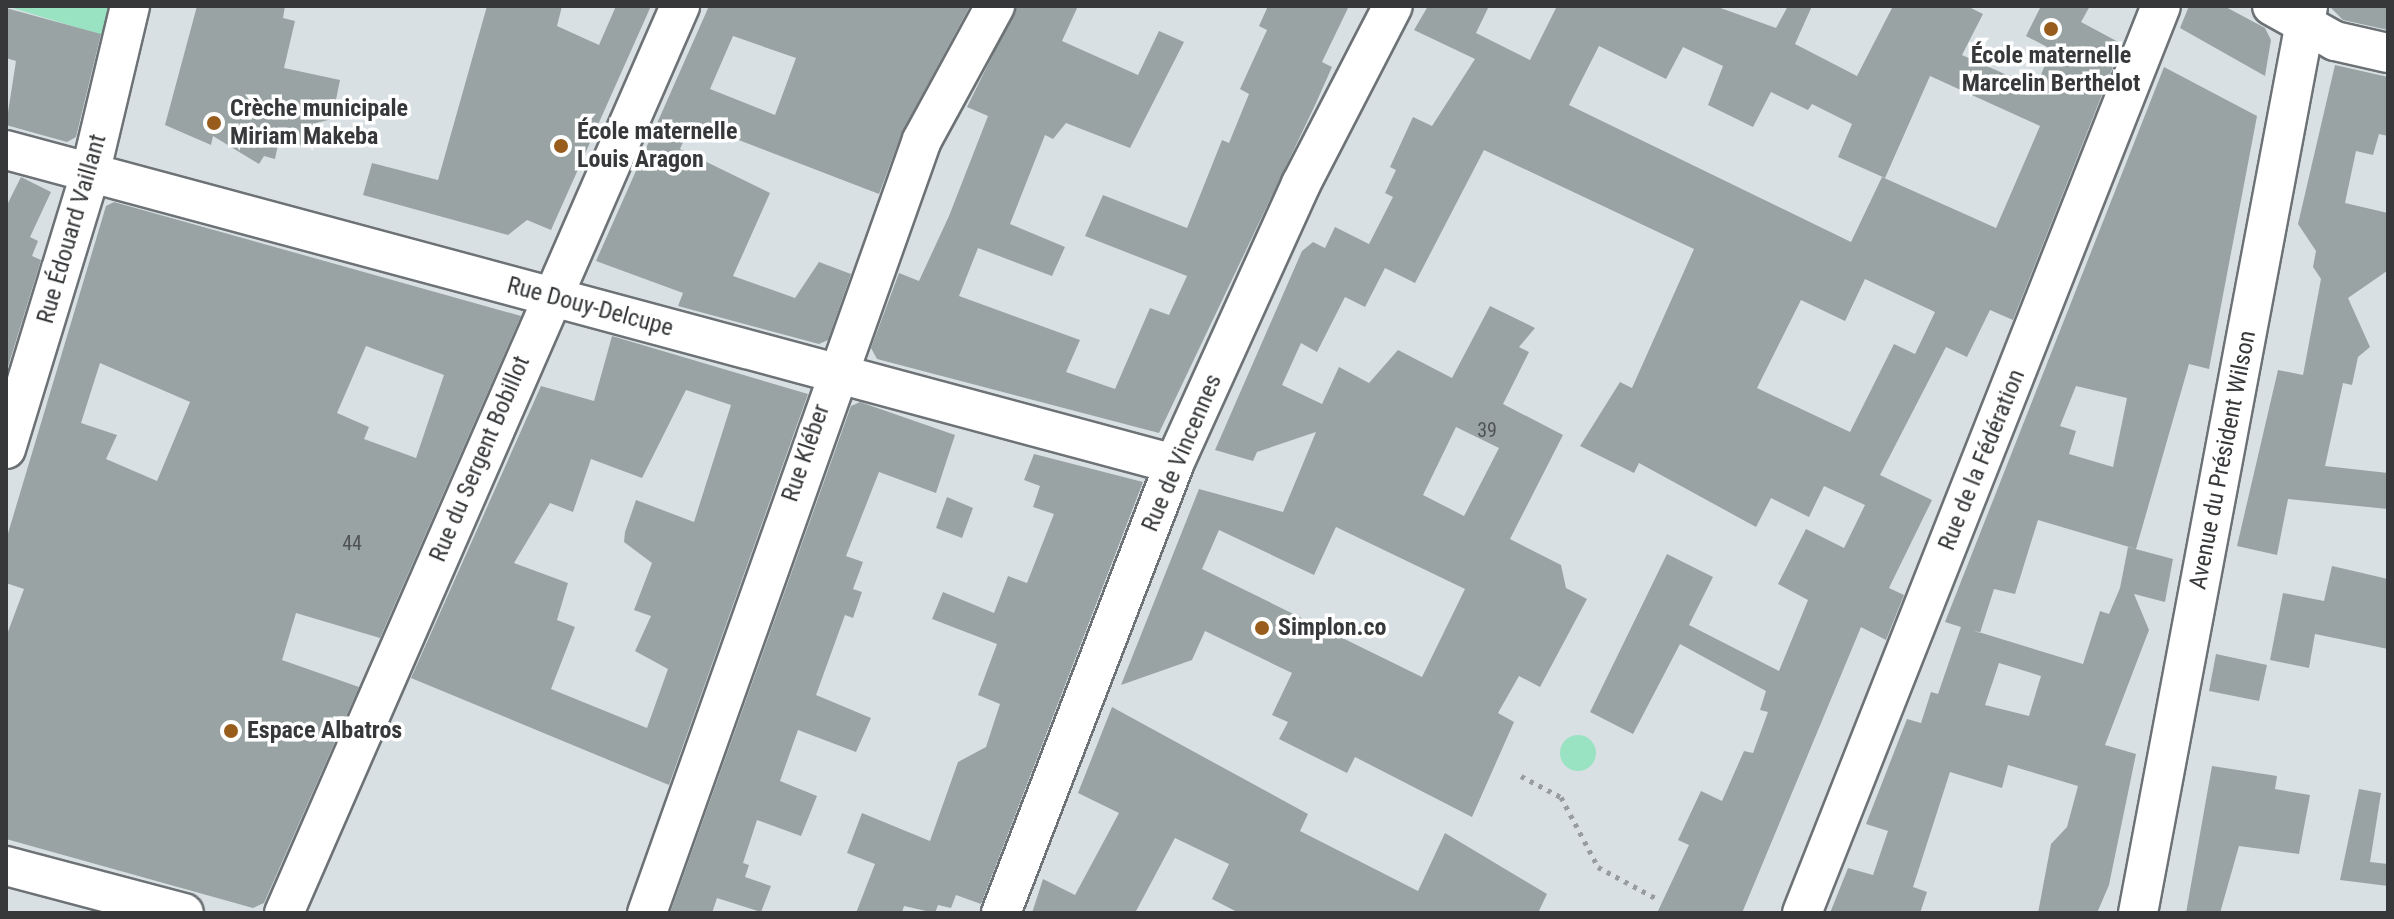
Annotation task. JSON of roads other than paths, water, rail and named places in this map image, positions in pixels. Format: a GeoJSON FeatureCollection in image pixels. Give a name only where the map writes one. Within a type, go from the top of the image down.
{"type":"FeatureCollection","features":[{"type":"Feature","properties":{"kind":"street","name":"Rue Édouard Vaillant"},"geometry":{"type":"LineString","coordinates":[[6,449],[90,174],[130,6]]}},
{"type":"Feature","properties":{"kind":"street","name":"Rue du Sergent Bobillot"},"geometry":{"type":"LineString","coordinates":[[284,913],[680,6]]}},
{"type":"Feature","properties":{"kind":"street","name":"Rue Kléber"},"geometry":{"type":"LineString","coordinates":[[647,913],[833,373],[922,140],[995,6]]}},
{"type":"Feature","properties":{"kind":"street","name":"Rue de Vincennes"},"geometry":{"type":"LineString","coordinates":[[1001,913],[1174,464],[1301,184],[1393,6]]}},
{"type":"Feature","properties":{"kind":"street","name":"Rue de la Fédération"},"geometry":{"type":"LineString","coordinates":[[1802,913],[2161,6]]}},
{"type":"Feature","properties":{"kind":"street"},"geometry":{"type":"LineString","coordinates":[[2272,6],[2306,15],[2388,53]]}},
{"type":"Feature","properties":{"kind":"street","name":"Avenue du Président Wilson"},"geometry":{"type":"LineString","coordinates":[[2138,913],[2306,15]]}},
{"type":"Feature","properties":{"kind":"street","name":"Rue Douy-Delcupe"},"geometry":{"type":"LineString","coordinates":[[6,150],[1174,464]]}},
{"type":"Feature","properties":{"kind":"street"},"geometry":{"type":"LineString","coordinates":[[6,866],[91,901],[184,913]]}},
{"type":"Feature","properties":{"kind":"place","name":"École maternelle Marcelin Berthelot"},"geometry":{"type":"Point","coordinates":[2051,29]}},
{"type":"Feature","properties":{"kind":"place","name":"Crèche municipale Miriam Makeba"},"geometry":{"type":"Point","coordinates":[214,123]}},
{"type":"Feature","properties":{"kind":"place","name":"École maternelle Louis Aragon"},"geometry":{"type":"Point","coordinates":[561,146]}},
{"type":"Feature","properties":{"kind":"place","name":"Simplon.co"},"geometry":{"type":"Point","coordinates":[1262,628]}},
{"type":"Feature","properties":{"kind":"place","name":"Espace Albatros"},"geometry":{"type":"Point","coordinates":[231,731]}}]}
